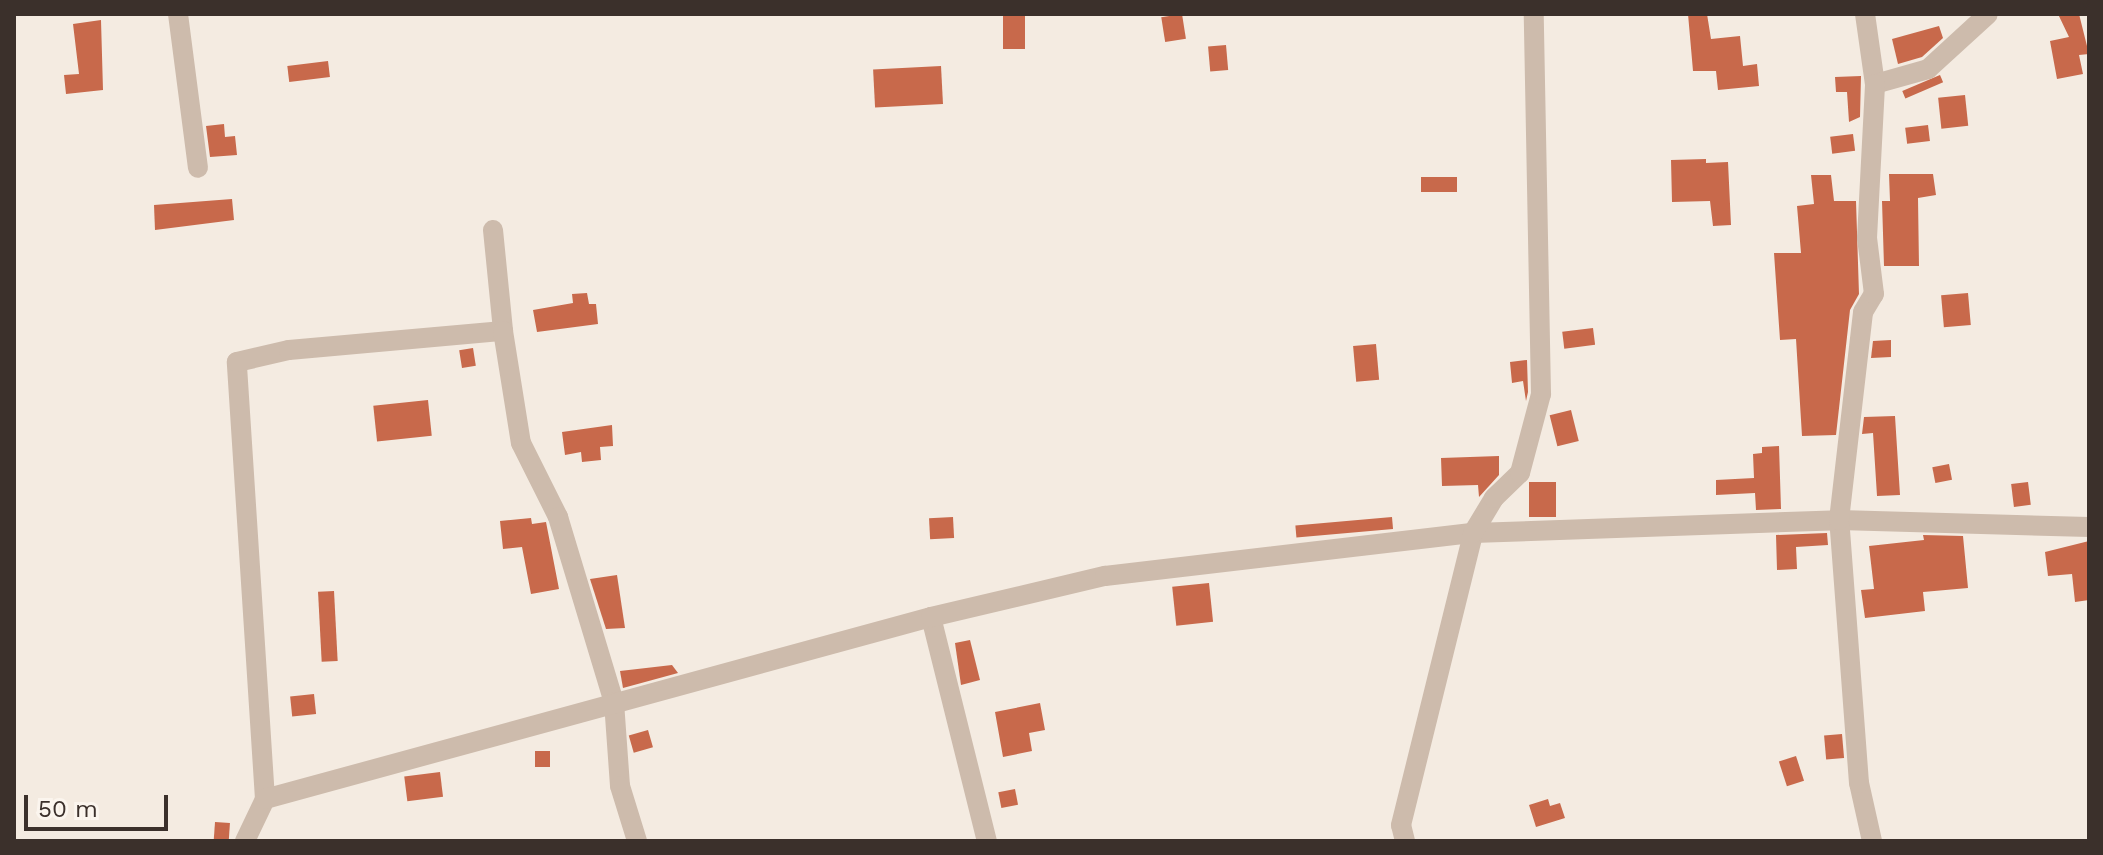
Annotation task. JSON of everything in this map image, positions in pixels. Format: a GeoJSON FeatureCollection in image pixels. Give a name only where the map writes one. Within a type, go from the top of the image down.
{"type":"FeatureCollection","features":[{"type":"Feature","properties":{"kind":"street"},"geometry":{"type":"LineString","coordinates":[[178,14],[198,168]]}},
{"type":"Feature","properties":{"kind":"street"},"geometry":{"type":"LineString","coordinates":[[1405,841],[1401,825],[1473,533],[1494,498],[1520,473],[1541,394],[1534,14]]}},
{"type":"Feature","properties":{"kind":"street"},"geometry":{"type":"LineString","coordinates":[[1865,14],[1875,84],[1867,238],[1874,294],[1863,312],[1839,520],[1859,783],[1872,841]]}},
{"type":"Feature","properties":{"kind":"street"},"geometry":{"type":"LineString","coordinates":[[1875,84],[1928,69],[1988,14]]}},
{"type":"Feature","properties":{"kind":"street"},"geometry":{"type":"LineString","coordinates":[[493,230],[503,331],[521,443],[558,517],[614,702],[620,786],[637,841]]}},
{"type":"Feature","properties":{"kind":"street"},"geometry":{"type":"LineString","coordinates":[[245,841],[265,799],[237,362],[289,350],[503,331]]}},
{"type":"Feature","properties":{"kind":"street"},"geometry":{"type":"LineString","coordinates":[[265,799],[931,617],[1105,576],[1473,533],[1839,520],[2089,527]]}},
{"type":"Feature","properties":{"kind":"street"},"geometry":{"type":"LineString","coordinates":[[931,617],[987,841]]}},
{"type":"Feature","properties":{"kind":"building"},"geometry":{"type":"Polygon","coordinates":[[[1003,14],[1025,14],[1025,49],[1003,49],[1003,14]]]}},
{"type":"Feature","properties":{"kind":"building"},"geometry":{"type":"Polygon","coordinates":[[[1182,14],[1186,39],[1165,42],[1161,17],[1182,14]]]}},
{"type":"Feature","properties":{"kind":"building"},"geometry":{"type":"Polygon","coordinates":[[[1688,14],[1707,14],[1711,39],[1740,36],[1743,66],[1757,64],[1759,86],[1718,90],[1716,71],[1693,71],[1688,14]]]}},
{"type":"Feature","properties":{"kind":"building"},"geometry":{"type":"Polygon","coordinates":[[[2058,14],[2079,14],[2089,54],[2079,55],[2083,74],[2057,79],[2050,41],[2069,37],[2058,14]]]}},
{"type":"Feature","properties":{"kind":"building"},"geometry":{"type":"Polygon","coordinates":[[[101,20],[103,90],[66,94],[64,75],[79,74],[73,24],[101,20]]]}},
{"type":"Feature","properties":{"kind":"building"},"geometry":{"type":"Polygon","coordinates":[[[1939,26],[1943,38],[1922,57],[1898,64],[1892,39],[1939,26]]]}},
{"type":"Feature","properties":{"kind":"building"},"geometry":{"type":"Polygon","coordinates":[[[1226,45],[1228,70],[1210,71],[1208,47],[1226,45]]]}},
{"type":"Feature","properties":{"kind":"building"},"geometry":{"type":"Polygon","coordinates":[[[328,61],[330,77],[289,82],[287,66],[328,61]]]}},
{"type":"Feature","properties":{"kind":"building"},"geometry":{"type":"Polygon","coordinates":[[[941,66],[943,104],[875,108],[873,70],[941,66]]]}},
{"type":"Feature","properties":{"kind":"building"},"geometry":{"type":"Polygon","coordinates":[[[1940,75],[1943,82],[1905,98],[1902,91],[1940,75]]]}},
{"type":"Feature","properties":{"kind":"building"},"geometry":{"type":"Polygon","coordinates":[[[1861,76],[1860,117],[1849,122],[1847,92],[1836,92],[1835,77],[1861,76]]]}},
{"type":"Feature","properties":{"kind":"building"},"geometry":{"type":"Polygon","coordinates":[[[1965,95],[1968,126],[1941,129],[1938,98],[1965,95]]]}},
{"type":"Feature","properties":{"kind":"building"},"geometry":{"type":"Polygon","coordinates":[[[224,124],[225,137],[235,136],[237,155],[210,157],[206,126],[224,124]]]}},
{"type":"Feature","properties":{"kind":"building"},"geometry":{"type":"Polygon","coordinates":[[[1928,125],[1930,141],[1907,144],[1905,128],[1928,125]]]}},
{"type":"Feature","properties":{"kind":"building"},"geometry":{"type":"Polygon","coordinates":[[[1853,134],[1855,151],[1832,154],[1830,137],[1853,134]]]}},
{"type":"Feature","properties":{"kind":"building"},"geometry":{"type":"Polygon","coordinates":[[[1706,159],[1706,163],[1728,162],[1731,225],[1713,226],[1710,201],[1672,202],[1671,160],[1706,159]]]}},
{"type":"Feature","properties":{"kind":"building"},"geometry":{"type":"Polygon","coordinates":[[[1889,174],[1933,174],[1936,195],[1918,198],[1919,266],[1884,266],[1882,201],[1890,201],[1889,174]]]}},
{"type":"Feature","properties":{"kind":"building"},"geometry":{"type":"Polygon","coordinates":[[[1811,175],[1831,175],[1834,201],[1856,201],[1859,294],[1850,310],[1836,435],[1802,436],[1796,339],[1780,340],[1774,253],[1801,253],[1797,206],[1814,204],[1811,175]]]}},
{"type":"Feature","properties":{"kind":"building"},"geometry":{"type":"Polygon","coordinates":[[[1421,177],[1457,177],[1457,192],[1421,192],[1421,177]]]}},
{"type":"Feature","properties":{"kind":"building"},"geometry":{"type":"Polygon","coordinates":[[[232,199],[234,220],[155,230],[154,205],[232,199]]]}},
{"type":"Feature","properties":{"kind":"building"},"geometry":{"type":"Polygon","coordinates":[[[587,293],[589,304],[596,304],[598,324],[537,332],[533,310],[573,303],[572,294],[587,293]]]}},
{"type":"Feature","properties":{"kind":"building"},"geometry":{"type":"Polygon","coordinates":[[[1968,293],[1971,325],[1944,327],[1941,295],[1968,293]]]}},
{"type":"Feature","properties":{"kind":"building"},"geometry":{"type":"Polygon","coordinates":[[[1593,328],[1595,345],[1564,349],[1562,332],[1593,328]]]}},
{"type":"Feature","properties":{"kind":"building"},"geometry":{"type":"Polygon","coordinates":[[[1891,340],[1891,357],[1871,358],[1873,341],[1891,340]]]}},
{"type":"Feature","properties":{"kind":"building"},"geometry":{"type":"Polygon","coordinates":[[[1376,344],[1379,380],[1356,382],[1353,346],[1376,344]]]}},
{"type":"Feature","properties":{"kind":"building"},"geometry":{"type":"Polygon","coordinates":[[[473,348],[476,366],[462,368],[459,350],[473,348]]]}},
{"type":"Feature","properties":{"kind":"building"},"geometry":{"type":"Polygon","coordinates":[[[1527,360],[1526,401],[1523,381],[1512,383],[1510,362],[1527,360]]]}},
{"type":"Feature","properties":{"kind":"building"},"geometry":{"type":"Polygon","coordinates":[[[428,400],[432,436],[377,442],[373,406],[428,400]]]}},
{"type":"Feature","properties":{"kind":"building"},"geometry":{"type":"Polygon","coordinates":[[[1571,410],[1579,441],[1557,446],[1550,415],[1571,410]]]}},
{"type":"Feature","properties":{"kind":"building"},"geometry":{"type":"Polygon","coordinates":[[[1895,416],[1900,495],[1877,496],[1873,433],[1862,434],[1864,417],[1895,416]]]}},
{"type":"Feature","properties":{"kind":"building"},"geometry":{"type":"Polygon","coordinates":[[[612,425],[613,446],[600,447],[601,460],[582,462],[581,452],[565,455],[562,432],[612,425]]]}},
{"type":"Feature","properties":{"kind":"building"},"geometry":{"type":"Polygon","coordinates":[[[1779,446],[1781,509],[1756,510],[1755,493],[1716,495],[1716,480],[1754,478],[1753,454],[1762,453],[1762,447],[1779,446]]]}},
{"type":"Feature","properties":{"kind":"building"},"geometry":{"type":"Polygon","coordinates":[[[1499,456],[1499,475],[1479,497],[1478,485],[1442,486],[1441,458],[1499,456]]]}},
{"type":"Feature","properties":{"kind":"building"},"geometry":{"type":"Polygon","coordinates":[[[1949,464],[1952,480],[1935,483],[1932,467],[1949,464]]]}},
{"type":"Feature","properties":{"kind":"building"},"geometry":{"type":"Polygon","coordinates":[[[1529,482],[1556,482],[1556,517],[1529,517],[1529,482]]]}},
{"type":"Feature","properties":{"kind":"building"},"geometry":{"type":"Polygon","coordinates":[[[2028,482],[2031,505],[2014,507],[2011,484],[2028,482]]]}},
{"type":"Feature","properties":{"kind":"building"},"geometry":{"type":"Polygon","coordinates":[[[953,517],[954,538],[930,539],[929,518],[953,517]]]}},
{"type":"Feature","properties":{"kind":"building"},"geometry":{"type":"Polygon","coordinates":[[[1392,517],[1393,529],[1296,537],[1295,525],[1392,517]]]}},
{"type":"Feature","properties":{"kind":"building"},"geometry":{"type":"Polygon","coordinates":[[[531,518],[532,524],[546,522],[559,589],[531,594],[522,547],[503,549],[500,521],[531,518]]]}},
{"type":"Feature","properties":{"kind":"building"},"geometry":{"type":"Polygon","coordinates":[[[1827,533],[1828,545],[1796,547],[1797,569],[1777,570],[1776,535],[1827,533]]]}},
{"type":"Feature","properties":{"kind":"building"},"geometry":{"type":"Polygon","coordinates":[[[1923,535],[1963,536],[1968,588],[1923,592],[1925,611],[1865,618],[1861,590],[1874,589],[1869,546],[1924,540],[1923,535]]]}},
{"type":"Feature","properties":{"kind":"building"},"geometry":{"type":"Polygon","coordinates":[[[2089,541],[2089,600],[2075,602],[2072,574],[2048,576],[2045,552],[2089,541]]]}},
{"type":"Feature","properties":{"kind":"building"},"geometry":{"type":"Polygon","coordinates":[[[617,575],[625,628],[606,629],[590,579],[617,575]]]}},
{"type":"Feature","properties":{"kind":"building"},"geometry":{"type":"Polygon","coordinates":[[[1209,583],[1213,622],[1176,626],[1172,587],[1209,583]]]}},
{"type":"Feature","properties":{"kind":"building"},"geometry":{"type":"Polygon","coordinates":[[[334,591],[338,661],[322,662],[318,592],[334,591]]]}},
{"type":"Feature","properties":{"kind":"building"},"geometry":{"type":"Polygon","coordinates":[[[970,640],[980,680],[961,685],[955,643],[970,640]]]}},
{"type":"Feature","properties":{"kind":"building"},"geometry":{"type":"Polygon","coordinates":[[[672,665],[678,673],[623,688],[620,671],[672,665]]]}},
{"type":"Feature","properties":{"kind":"building"},"geometry":{"type":"Polygon","coordinates":[[[314,694],[316,714],[292,716],[290,697],[314,694]]]}},
{"type":"Feature","properties":{"kind":"building"},"geometry":{"type":"Polygon","coordinates":[[[1040,703],[1045,730],[1029,733],[1032,751],[1003,757],[995,712],[1040,703]]]}},
{"type":"Feature","properties":{"kind":"building"},"geometry":{"type":"Polygon","coordinates":[[[648,730],[653,747],[634,753],[629,736],[648,730]]]}},
{"type":"Feature","properties":{"kind":"building"},"geometry":{"type":"Polygon","coordinates":[[[1842,734],[1844,758],[1826,759],[1824,736],[1842,734]]]}},
{"type":"Feature","properties":{"kind":"building"},"geometry":{"type":"Polygon","coordinates":[[[535,751],[550,751],[550,767],[535,767],[535,751]]]}},
{"type":"Feature","properties":{"kind":"building"},"geometry":{"type":"Polygon","coordinates":[[[1796,756],[1804,781],[1787,786],[1779,762],[1796,756]]]}},
{"type":"Feature","properties":{"kind":"building"},"geometry":{"type":"Polygon","coordinates":[[[440,772],[443,797],[407,801],[404,776],[440,772]]]}},
{"type":"Feature","properties":{"kind":"building"},"geometry":{"type":"Polygon","coordinates":[[[1015,789],[1018,805],[1001,808],[998,792],[1015,789]]]}},
{"type":"Feature","properties":{"kind":"building"},"geometry":{"type":"Polygon","coordinates":[[[1548,799],[1550,806],[1560,803],[1565,818],[1536,827],[1529,805],[1548,799]]]}},
{"type":"Feature","properties":{"kind":"building"},"geometry":{"type":"Polygon","coordinates":[[[215,822],[230,823],[229,841],[214,841],[215,822]]]}}]}
